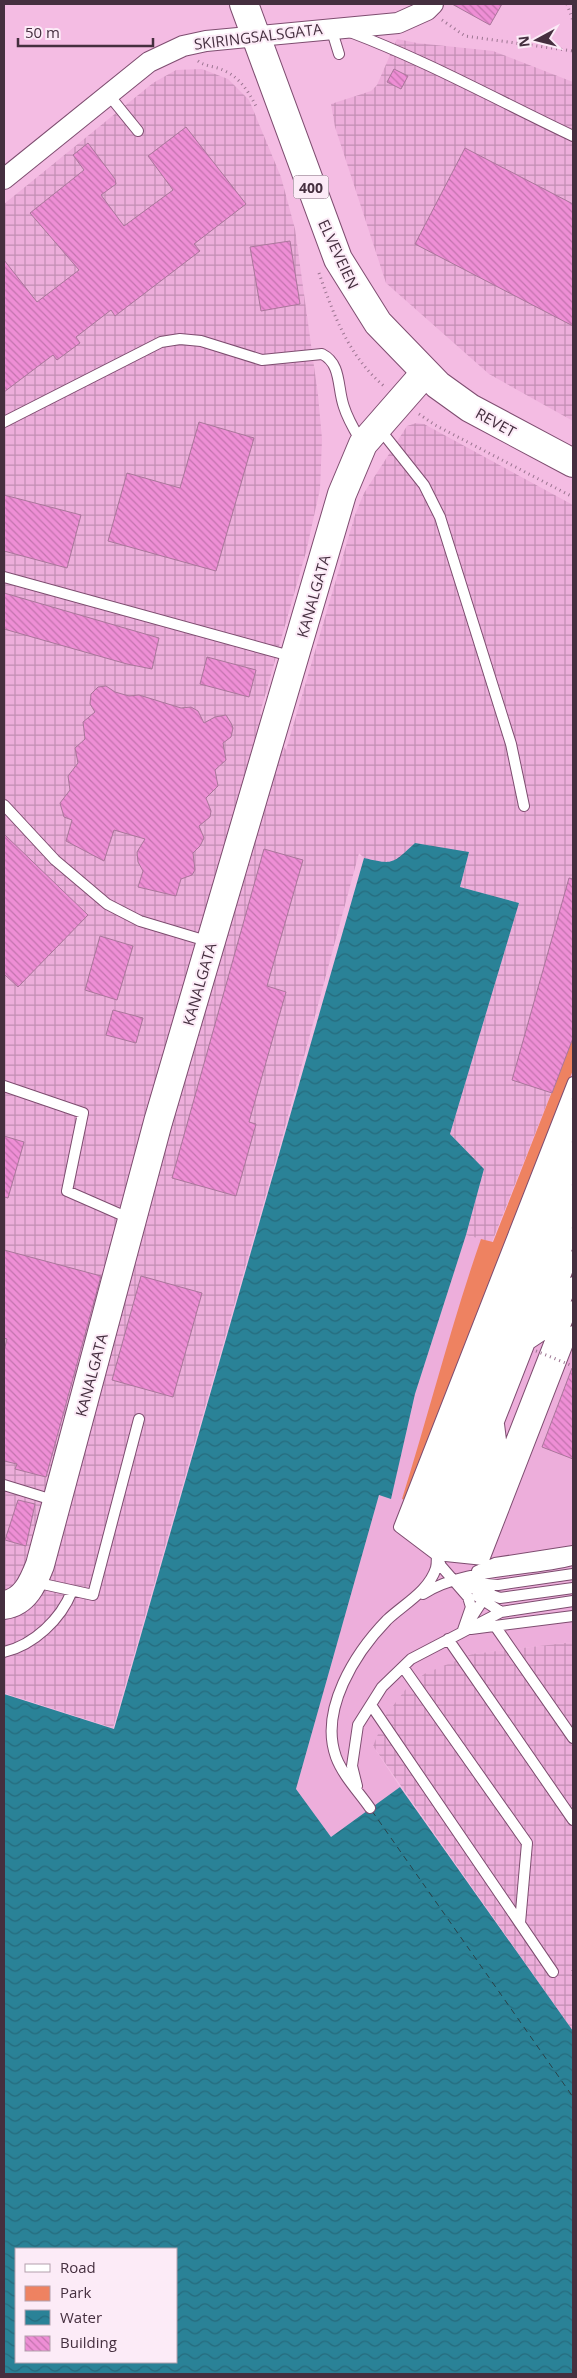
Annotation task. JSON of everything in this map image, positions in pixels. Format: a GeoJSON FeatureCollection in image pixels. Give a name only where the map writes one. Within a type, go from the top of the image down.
{"type":"FeatureCollection","features":[{"type":"Feature","properties":{"kind":"main road","name":"ELVEVEIEN"},"geometry":{"type":"LineString","coordinates":[[244,4],[338,259],[378,323],[425,373]]}},
{"type":"Feature","properties":{"kind":"main road","name":"KANALGATA"},"geometry":{"type":"LineString","coordinates":[[4,1606],[21,1598],[33,1582],[40,1565],[158,1122],[342,494],[370,436],[425,373]]}},
{"type":"Feature","properties":{"kind":"main road","name":"REVET"},"geometry":{"type":"LineString","coordinates":[[425,373],[470,408],[573,463]]}},
{"type":"Feature","properties":{"kind":"street","name":"SKIRINGSALSGATA"},"geometry":{"type":"LineString","coordinates":[[4,179],[108,94],[164,52],[206,40],[398,23],[430,7]]}},
{"type":"Feature","properties":{"kind":"lane"},"geometry":{"type":"LineString","coordinates":[[339,54],[330,28],[345,30],[435,67],[489,96],[573,136]]}},
{"type":"Feature","properties":{"kind":"lane"},"geometry":{"type":"LineString","coordinates":[[108,94],[138,131]]}},
{"type":"Feature","properties":{"kind":"lane"},"geometry":{"type":"LineString","coordinates":[[4,422],[161,342],[180,338],[200,341],[262,360],[322,354],[329,358],[335,365],[343,405],[370,436],[424,486],[440,516],[511,744],[524,806]]}},
{"type":"Feature","properties":{"kind":"lane"},"geometry":{"type":"LineString","coordinates":[[4,577],[295,657]]}},
{"type":"Feature","properties":{"kind":"lane"},"geometry":{"type":"LineString","coordinates":[[4,805],[55,860],[107,904],[140,921],[211,942]]}},
{"type":"Feature","properties":{"kind":"lane"},"geometry":{"type":"LineString","coordinates":[[573,1082],[400,1527],[436,1555],[484,1560],[573,1331]]}},
{"type":"Feature","properties":{"kind":"lane"},"geometry":{"type":"LineString","coordinates":[[4,1086],[82,1113],[67,1191],[132,1219]]}},
{"type":"Feature","properties":{"kind":"lane"},"geometry":{"type":"LineString","coordinates":[[573,1104],[407,1530],[436,1555],[475,1556],[573,1306]]}},
{"type":"Feature","properties":{"kind":"lane"},"geometry":{"type":"LineString","coordinates":[[573,1125],[414,1532],[436,1555],[467,1553],[516,1429],[537,1349],[573,1233]]}},
{"type":"Feature","properties":{"kind":"lane"},"geometry":{"type":"LineString","coordinates":[[436,1555],[422,1535],[573,1147]]}},
{"type":"Feature","properties":{"kind":"lane"},"geometry":{"type":"LineString","coordinates":[[463,1630],[471,1607],[468,1597],[441,1566],[429,1538],[573,1168]]}},
{"type":"Feature","properties":{"kind":"lane"},"geometry":{"type":"LineString","coordinates":[[573,1190],[436,1541],[437,1566],[429,1583],[371,1640],[357,1659],[336,1701],[332,1742],[337,1758],[370,1808],[357,1787],[352,1766],[358,1725],[382,1687],[411,1659],[463,1630],[491,1598],[573,1560]]}},
{"type":"Feature","properties":{"kind":"lane"},"geometry":{"type":"LineString","coordinates":[[436,1555],[443,1544],[573,1212]]}},
{"type":"Feature","properties":{"kind":"lane"},"geometry":{"type":"LineString","coordinates":[[537,1349],[573,1256]]}},
{"type":"Feature","properties":{"kind":"lane"},"geometry":{"type":"LineString","coordinates":[[436,1555],[450,1547],[499,1422],[573,1282]]}},
{"type":"Feature","properties":{"kind":"lane"},"geometry":{"type":"LineString","coordinates":[[537,1349],[543,1335]]}},
{"type":"Feature","properties":{"kind":"lane"},"geometry":{"type":"LineString","coordinates":[[33,1582],[93,1595],[139,1418]]}},
{"type":"Feature","properties":{"kind":"lane"},"geometry":{"type":"LineString","coordinates":[[436,1555],[458,1550],[501,1440],[499,1422]]}},
{"type":"Feature","properties":{"kind":"lane"},"geometry":{"type":"LineString","coordinates":[[501,1440],[516,1429]]}},
{"type":"Feature","properties":{"kind":"lane"},"geometry":{"type":"LineString","coordinates":[[4,1485],[57,1501]]}},
{"type":"Feature","properties":{"kind":"lane"},"geometry":{"type":"LineString","coordinates":[[403,1607],[432,1588],[453,1582],[495,1563],[573,1551]]}},
{"type":"Feature","properties":{"kind":"lane"},"geometry":{"type":"LineString","coordinates":[[463,1630],[491,1598],[573,1567]]}},
{"type":"Feature","properties":{"kind":"lane"},"geometry":{"type":"LineString","coordinates":[[463,1630],[491,1598],[573,1574]]}},
{"type":"Feature","properties":{"kind":"lane"},"geometry":{"type":"LineString","coordinates":[[491,1598],[573,1581]]}},
{"type":"Feature","properties":{"kind":"lane"},"geometry":{"type":"LineString","coordinates":[[453,1582],[491,1598],[573,1616]]}},
{"type":"Feature","properties":{"kind":"lane"},"geometry":{"type":"LineString","coordinates":[[453,1582],[491,1598],[573,1608]]}},
{"type":"Feature","properties":{"kind":"lane"},"geometry":{"type":"LineString","coordinates":[[453,1582],[491,1598],[573,1601]]}},
{"type":"Feature","properties":{"kind":"lane"},"geometry":{"type":"LineString","coordinates":[[491,1598],[573,1588]]}},
{"type":"Feature","properties":{"kind":"lane"},"geometry":{"type":"LineString","coordinates":[[4,1652],[40,1635],[66,1608],[72,1591]]}},
{"type":"Feature","properties":{"kind":"lane"},"geometry":{"type":"LineString","coordinates":[[491,1598],[573,1594]]}},
{"type":"Feature","properties":{"kind":"lane"},"geometry":{"type":"LineString","coordinates":[[491,1598],[573,1738]]}},
{"type":"Feature","properties":{"kind":"lane"},"geometry":{"type":"LineString","coordinates":[[448,1639],[573,1820]]}},
{"type":"Feature","properties":{"kind":"lane"},"geometry":{"type":"LineString","coordinates":[[403,1666],[527,1843],[520,1923]]}},
{"type":"Feature","properties":{"kind":"lane"},"geometry":{"type":"LineString","coordinates":[[371,1705],[553,1972]]}},
{"type":"Feature","properties":{"kind":"path"},"geometry":{"type":"LineString","coordinates":[[567,4],[573,21]]}},
{"type":"Feature","properties":{"kind":"path"},"geometry":{"type":"LineString","coordinates":[[430,7],[465,36],[573,51]]}},
{"type":"Feature","properties":{"kind":"path"},"geometry":{"type":"LineString","coordinates":[[187,45],[200,63],[224,70],[246,87]]}},
{"type":"Feature","properties":{"kind":"path"},"geometry":{"type":"LineString","coordinates":[[422,416],[435,425],[573,497]]}},
{"type":"Feature","properties":{"kind":"path"},"geometry":{"type":"LineString","coordinates":[[537,1349],[573,1366]]}},
{"type":"Feature","properties":{"kind":"path"},"geometry":{"type":"LineString","coordinates":[[573,1970],[573,1978]]}},
{"type":"Feature","properties":{"kind":"shaded area"},"geometry":{"type":"Polygon","coordinates":[[[397,39],[493,51],[573,82],[573,421],[489,374],[386,283],[335,127],[331,104],[371,91],[377,85],[397,39]]]}},
{"type":"Feature","properties":{"kind":"shaded area"},"geometry":{"type":"Polygon","coordinates":[[[202,69],[228,79],[249,100],[281,177],[295,229],[318,395],[322,439],[320,489],[306,552],[260,713],[286,750],[355,515],[364,493],[407,426],[416,423],[424,424],[573,505],[573,1038],[492,1242],[466,1235],[484,1169],[450,1134],[519,903],[460,887],[469,853],[415,843],[398,859],[388,864],[364,858],[359,853],[281,1142],[113,1728],[4,1693],[4,204],[153,83],[176,70],[202,69]]]}},
{"type":"Feature","properties":{"kind":"shaded area"},"geometry":{"type":"Polygon","coordinates":[[[573,1038],[573,1642],[472,1654],[373,1746],[400,1787],[331,1837],[296,1789],[379,1495],[391,1498],[415,1394],[466,1235],[493,1242],[573,1038]]]}},
{"type":"Feature","properties":{"kind":"shaded area"},"geometry":{"type":"Polygon","coordinates":[[[573,1642],[573,2031],[373,1746],[386,1715],[405,1690],[424,1674],[472,1654],[573,1642]]]}},
{"type":"Feature","properties":{"kind":"green space"},"geometry":{"type":"Polygon","coordinates":[[[573,1038],[573,1070],[405,1500],[402,1499],[481,1239],[493,1242],[573,1038]]]}},
{"type":"Feature","properties":{"kind":"water"},"geometry":{"type":"Polygon","coordinates":[[[415,843],[469,852],[460,887],[519,903],[450,1134],[484,1169],[466,1235],[415,1394],[391,1499],[379,1495],[296,1789],[331,1837],[400,1787],[573,2031],[573,2374],[4,2374],[4,1694],[114,1729],[364,858],[381,862],[397,859],[415,843]]]}},
{"type":"Feature","properties":{"kind":"building"},"geometry":{"type":"Polygon","coordinates":[[[452,4],[502,4],[490,25],[452,4]]]}},
{"type":"Feature","properties":{"kind":"building"},"geometry":{"type":"Polygon","coordinates":[[[394,69],[408,76],[401,89],[387,82],[394,69]]]}},
{"type":"Feature","properties":{"kind":"building"},"geometry":{"type":"Polygon","coordinates":[[[186,127],[246,204],[194,244],[200,251],[115,316],[111,310],[76,337],[80,343],[57,360],[53,355],[4,392],[4,260],[37,302],[79,270],[30,213],[84,170],[73,155],[88,143],[115,179],[116,184],[101,195],[124,226],[173,190],[148,156],[186,127]]]}},
{"type":"Feature","properties":{"kind":"building"},"geometry":{"type":"Polygon","coordinates":[[[465,148],[573,204],[573,326],[415,244],[465,148]]]}},
{"type":"Feature","properties":{"kind":"building"},"geometry":{"type":"Polygon","coordinates":[[[290,241],[300,304],[261,311],[250,247],[290,241]]]}},
{"type":"Feature","properties":{"kind":"building"},"geometry":{"type":"Polygon","coordinates":[[[199,422],[254,438],[216,571],[108,541],[127,473],[180,488],[199,422]]]}},
{"type":"Feature","properties":{"kind":"building"},"geometry":{"type":"Polygon","coordinates":[[[4,495],[81,515],[67,568],[4,551],[4,495]]]}},
{"type":"Feature","properties":{"kind":"building"},"geometry":{"type":"Polygon","coordinates":[[[4,593],[159,638],[152,669],[127,664],[4,629],[4,593]]]}},
{"type":"Feature","properties":{"kind":"building"},"geometry":{"type":"Polygon","coordinates":[[[207,657],[256,670],[249,697],[200,684],[207,657]]]}},
{"type":"Feature","properties":{"kind":"building"},"geometry":{"type":"Polygon","coordinates":[[[106,686],[115,692],[129,696],[139,695],[181,708],[191,707],[198,711],[204,723],[215,717],[226,715],[233,728],[231,737],[223,743],[226,760],[215,770],[218,786],[206,798],[211,811],[210,817],[199,826],[204,838],[200,846],[193,853],[195,870],[192,875],[181,879],[176,896],[138,887],[143,871],[138,862],[137,852],[145,839],[114,830],[104,861],[66,841],[72,820],[64,817],[60,803],[70,790],[68,776],[78,763],[75,748],[85,739],[83,722],[95,712],[90,704],[91,694],[98,687],[106,686]]]}},
{"type":"Feature","properties":{"kind":"building"},"geometry":{"type":"Polygon","coordinates":[[[4,834],[88,915],[18,987],[4,974],[4,834]]]}},
{"type":"Feature","properties":{"kind":"building"},"geometry":{"type":"Polygon","coordinates":[[[264,849],[303,860],[267,986],[286,992],[249,1122],[256,1124],[236,1196],[172,1178],[264,849]]]}},
{"type":"Feature","properties":{"kind":"building"},"geometry":{"type":"Polygon","coordinates":[[[569,878],[573,879],[573,1038],[552,1093],[512,1080],[569,878]]]}},
{"type":"Feature","properties":{"kind":"building"},"geometry":{"type":"Polygon","coordinates":[[[100,936],[133,946],[117,1000],[85,990],[100,936]]]}},
{"type":"Feature","properties":{"kind":"building"},"geometry":{"type":"Polygon","coordinates":[[[113,1010],[143,1018],[136,1043],[106,1035],[113,1010]]]}},
{"type":"Feature","properties":{"kind":"building"},"geometry":{"type":"Polygon","coordinates":[[[4,1136],[24,1142],[8,1198],[4,1197],[4,1136]]]}},
{"type":"Feature","properties":{"kind":"building"},"geometry":{"type":"Polygon","coordinates":[[[4,1250],[101,1276],[46,1477],[15,1469],[17,1464],[4,1461],[4,1351],[7,1339],[4,1338],[4,1250]]]}},
{"type":"Feature","properties":{"kind":"building"},"geometry":{"type":"Polygon","coordinates":[[[141,1276],[202,1293],[173,1397],[112,1380],[141,1276]]]}},
{"type":"Feature","properties":{"kind":"building"},"geometry":{"type":"Polygon","coordinates":[[[573,1368],[573,1459],[542,1447],[573,1368]]]}},
{"type":"Feature","properties":{"kind":"building"},"geometry":{"type":"Polygon","coordinates":[[[18,1500],[35,1504],[26,1546],[5,1540],[18,1500]]]}},
{"type":"Feature","properties":{"kind":"ferry route"},"geometry":{"type":"LineString","coordinates":[[372,1811],[573,2097]]}}]}
